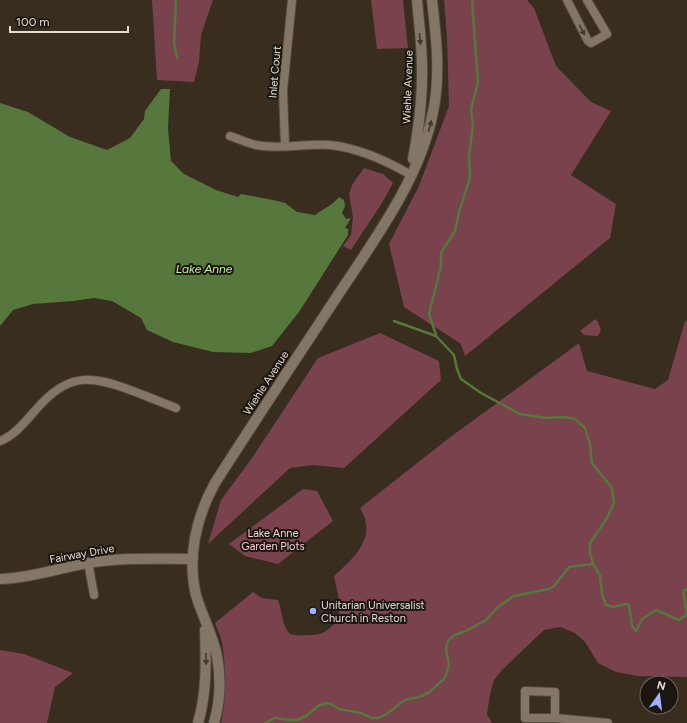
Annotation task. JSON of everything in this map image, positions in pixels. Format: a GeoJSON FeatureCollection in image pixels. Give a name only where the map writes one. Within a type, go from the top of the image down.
{"type":"FeatureCollection","features":[{"type":"Feature","properties":{"kind":"main road","name":"Wiehle Avenue"},"geometry":{"type":"LineString","coordinates":[[411,175],[420,116],[422,76],[417,0]]}},
{"type":"Feature","properties":{"kind":"main road","name":"Wiehle Avenue"},"geometry":{"type":"LineString","coordinates":[[214,723],[219,695],[217,656],[196,595],[194,583],[193,558],[197,526],[202,510],[214,483],[370,247],[396,204],[411,175],[430,127],[437,90],[438,61],[432,0]]}},
{"type":"Feature","properties":{"kind":"main road","name":"Fairway Drive"},"geometry":{"type":"LineString","coordinates":[[0,579],[30,576],[88,562],[126,558],[193,558]]}},
{"type":"Feature","properties":{"kind":"main road","name":"Wiehle Avenue"},"geometry":{"type":"LineString","coordinates":[[198,723],[205,690],[206,672],[204,620]]}},
{"type":"Feature","properties":{"kind":"street","name":"Inlet Court"},"geometry":{"type":"LineString","coordinates":[[285,146],[283,92],[292,0]]}},
{"type":"Feature","properties":{"kind":"street"},"geometry":{"type":"LineString","coordinates":[[567,0],[588,41],[591,43],[606,34],[587,0]]}},
{"type":"Feature","properties":{"kind":"street"},"geometry":{"type":"LineString","coordinates":[[230,136],[256,145],[285,146],[317,144],[346,148],[382,161],[411,175]]}},
{"type":"Feature","properties":{"kind":"street"},"geometry":{"type":"LineString","coordinates":[[0,441],[14,432],[51,394],[60,388],[79,380],[90,379],[110,383],[176,408]]}},
{"type":"Feature","properties":{"kind":"street"},"geometry":{"type":"LineString","coordinates":[[88,562],[94,595]]}},
{"type":"Feature","properties":{"kind":"street"},"geometry":{"type":"LineString","coordinates":[[555,718],[556,692],[526,691],[525,718],[555,718],[608,723]]}},
{"type":"Feature","properties":{"kind":"green space"},"geometry":{"type":"Polygon","coordinates":[[[152,0],[213,0],[201,35],[199,62],[194,82],[157,80],[152,0]]]}},
{"type":"Feature","properties":{"kind":"green space"},"geometry":{"type":"Polygon","coordinates":[[[371,0],[403,0],[408,48],[377,49],[371,0]]]}},
{"type":"Feature","properties":{"kind":"green space"},"geometry":{"type":"Polygon","coordinates":[[[444,0],[527,0],[534,8],[556,66],[591,102],[611,111],[571,175],[616,204],[610,238],[465,356],[461,344],[404,307],[389,244],[419,186],[449,106],[447,37],[444,0]]]}},
{"type":"Feature","properties":{"kind":"green space"},"geometry":{"type":"Polygon","coordinates":[[[364,168],[383,174],[393,183],[382,203],[351,250],[343,246],[351,235],[353,217],[349,194],[352,185],[364,168]]]}},
{"type":"Feature","properties":{"kind":"green space"},"geometry":{"type":"Polygon","coordinates":[[[595,319],[601,330],[598,336],[584,335],[580,331],[595,319]]]}},
{"type":"Feature","properties":{"kind":"green space"},"geometry":{"type":"Polygon","coordinates":[[[685,321],[687,322],[687,677],[679,677],[679,675],[638,676],[616,672],[598,663],[585,642],[575,633],[560,627],[544,630],[502,670],[494,680],[487,714],[492,723],[221,723],[225,694],[224,661],[220,635],[215,623],[253,592],[262,598],[278,600],[285,626],[289,633],[304,635],[320,634],[325,632],[338,621],[340,604],[334,576],[356,554],[365,538],[365,519],[360,508],[449,438],[579,343],[587,371],[655,389],[668,380],[685,321]]]}},
{"type":"Feature","properties":{"kind":"green space"},"geometry":{"type":"Polygon","coordinates":[[[380,333],[439,361],[441,380],[344,468],[313,465],[290,468],[208,544],[221,500],[252,458],[318,358],[380,333]]]}},
{"type":"Feature","properties":{"kind":"green space","name":"Lake Anne Garden Plots"},"geometry":{"type":"Polygon","coordinates":[[[303,489],[317,491],[333,521],[278,564],[245,556],[229,544],[303,489]]]}},
{"type":"Feature","properties":{"kind":"green space"},"geometry":{"type":"Polygon","coordinates":[[[0,650],[24,654],[73,673],[55,687],[47,723],[0,723],[0,650]]]}},
{"type":"Feature","properties":{"kind":"water","name":"Lake Anne"},"geometry":{"type":"Polygon","coordinates":[[[161,89],[170,89],[168,128],[171,161],[184,174],[216,190],[238,197],[241,194],[273,200],[285,203],[297,212],[315,215],[331,205],[339,197],[344,200],[345,206],[342,213],[346,219],[351,218],[345,228],[348,229],[348,235],[299,312],[272,346],[251,353],[213,352],[173,342],[147,330],[141,318],[112,301],[94,298],[33,304],[13,310],[0,326],[0,103],[28,112],[70,137],[107,150],[130,138],[144,119],[145,111],[161,89]]]}},
{"type":"Feature","properties":{"kind":"waterway"},"geometry":{"type":"LineString","coordinates":[[176,0],[174,43],[177,58]]}},
{"type":"Feature","properties":{"kind":"waterway"},"geometry":{"type":"LineString","coordinates":[[436,335],[429,314],[441,266],[441,253],[455,231],[459,212],[470,178],[469,156],[473,125],[471,109],[478,82],[472,0]]}},
{"type":"Feature","properties":{"kind":"waterway"},"geometry":{"type":"LineString","coordinates":[[394,321],[436,336],[454,355],[461,379],[481,393],[520,414],[546,418],[564,417],[575,419],[585,428],[590,444],[592,463],[612,488],[614,503],[607,518],[590,543],[590,553],[593,564],[600,575],[602,594],[606,605],[613,607],[626,604],[629,605],[632,626],[636,631],[642,619],[656,610],[679,620],[687,614],[683,591],[687,589]]}},
{"type":"Feature","properties":{"kind":"waterway"},"geometry":{"type":"LineString","coordinates":[[265,723],[275,718],[297,720],[306,716],[318,706],[326,703],[339,709],[361,713],[372,718],[378,718],[385,715],[405,700],[419,697],[428,693],[443,680],[449,665],[446,648],[448,641],[453,636],[486,620],[498,607],[514,596],[549,589],[554,586],[569,567],[593,564]]}},
{"type":"Feature","properties":{"kind":"place","name":"Unitarian Universalist Church in Reston"},"geometry":{"type":"Point","coordinates":[313,611]}}]}
